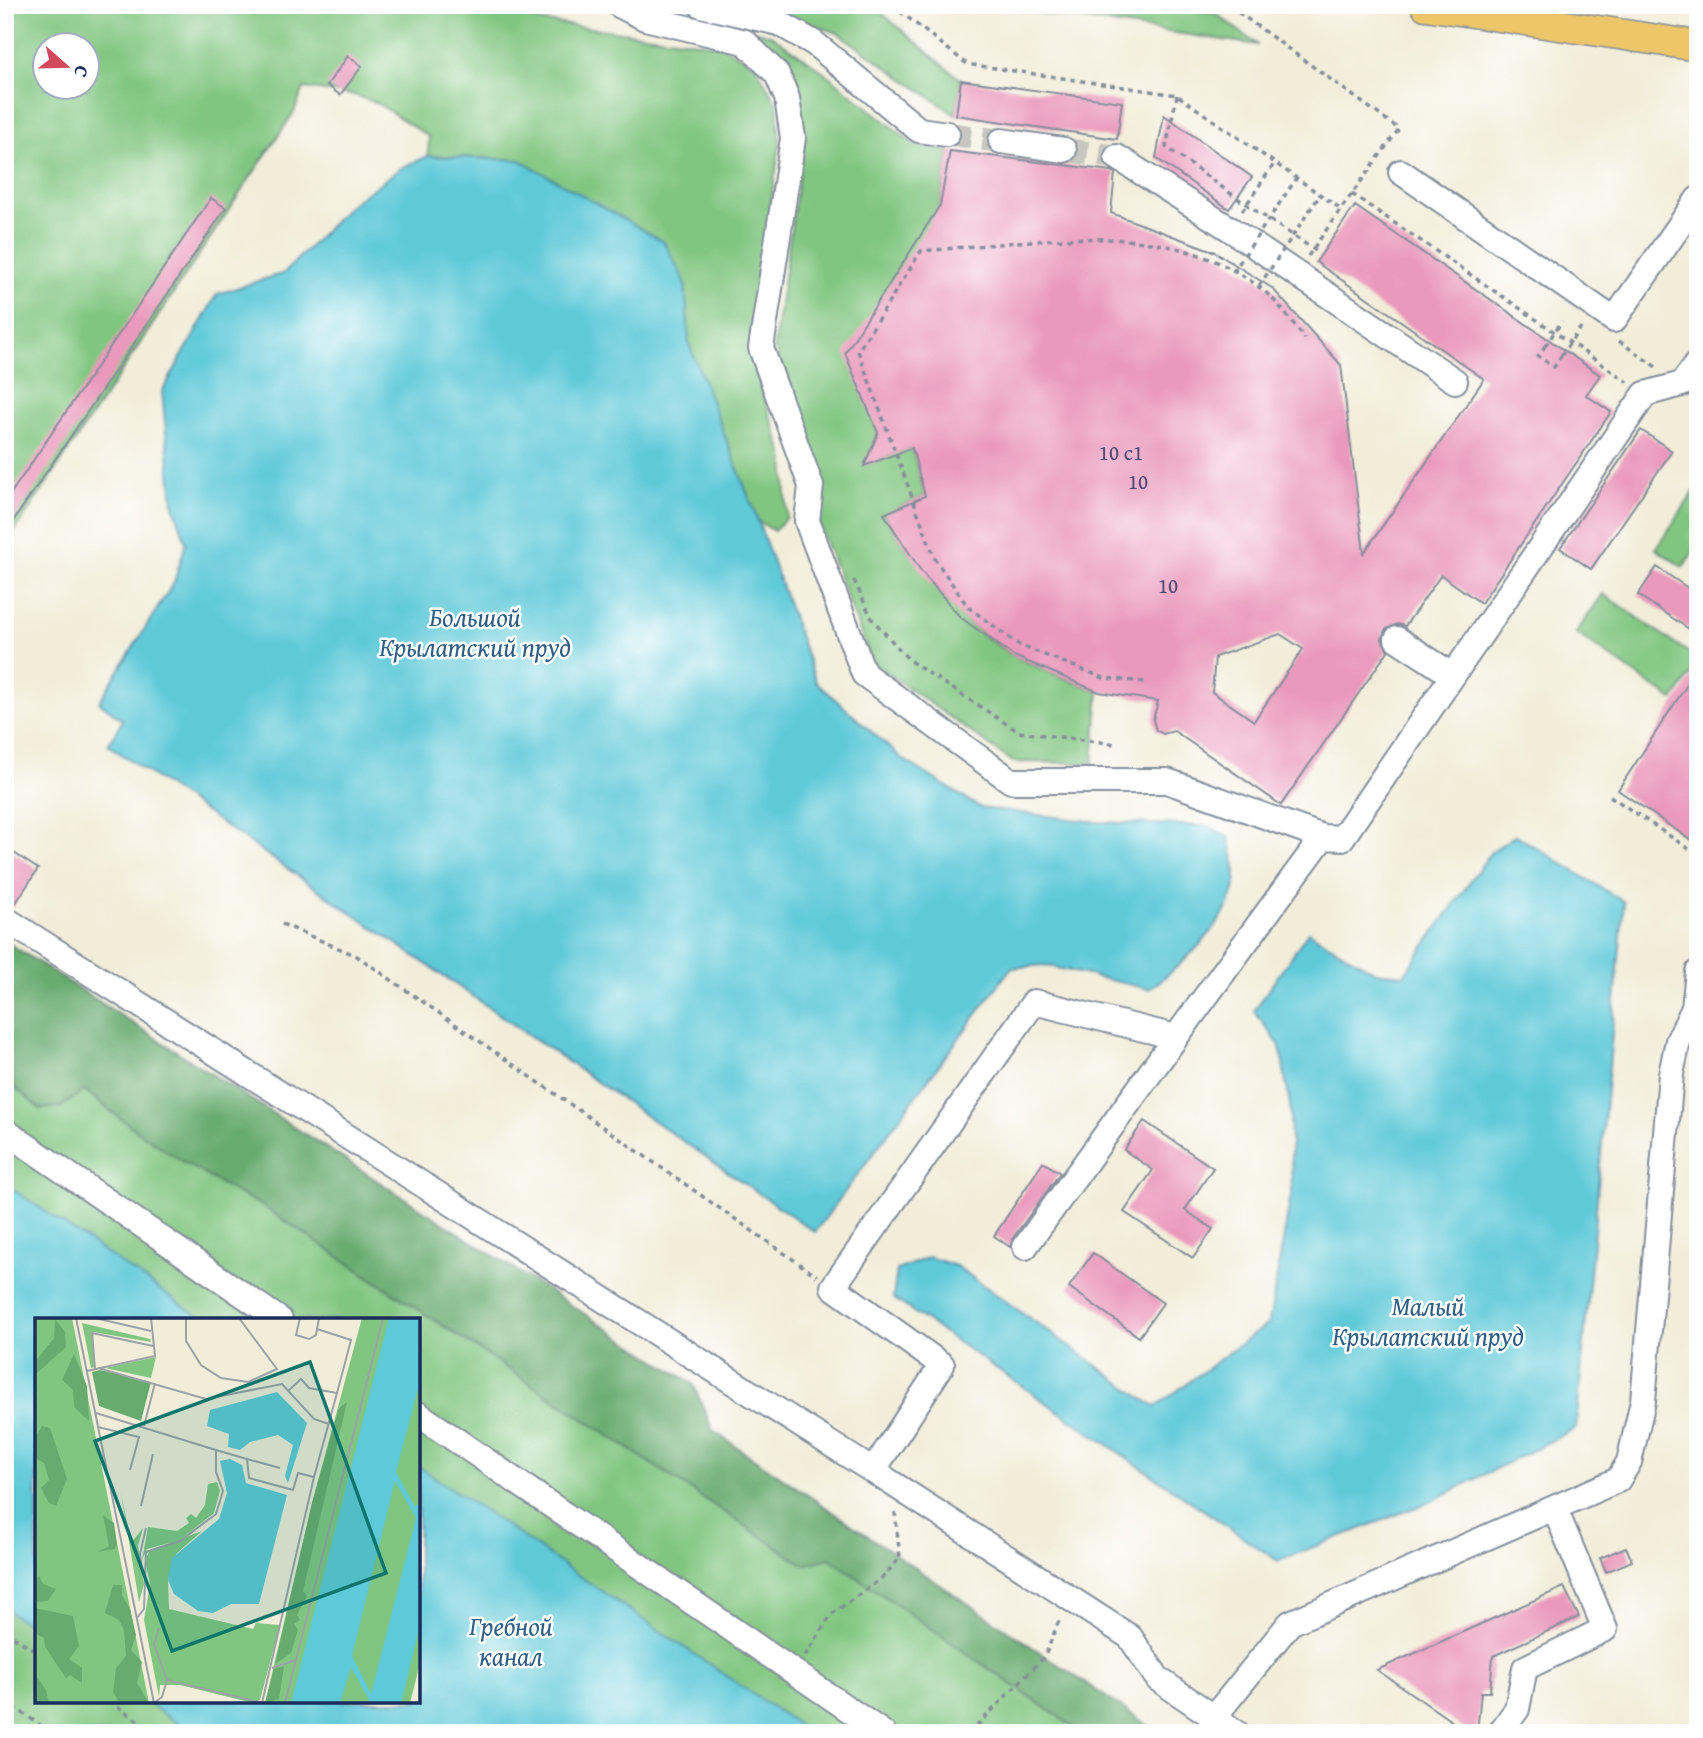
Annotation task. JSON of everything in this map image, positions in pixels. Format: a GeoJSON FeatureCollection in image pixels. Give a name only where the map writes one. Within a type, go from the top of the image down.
{"type":"FeatureCollection","features":[{"type":"Feature","properties":{"kind":"main road"},"geometry":{"type":"LineString","coordinates":[[1426,5],[1698,46]]}},
{"type":"Feature","properties":{"kind":"lane"},"geometry":{"type":"LineString","coordinates":[[619,5],[645,18],[744,42],[763,57],[777,74],[787,98],[793,138],[761,348],[811,486],[807,521],[864,674],[1011,780],[1167,781],[1323,837],[1342,838],[1645,394],[1690,390],[1698,362]]}},
{"type":"Feature","properties":{"kind":"lane"},"geometry":{"type":"LineString","coordinates":[[701,5],[779,23],[814,43],[919,130],[947,134]]}},
{"type":"Feature","properties":{"kind":"lane"},"geometry":{"type":"LineString","coordinates":[[1001,141],[1064,150]]}},
{"type":"Feature","properties":{"kind":"lane"},"geometry":{"type":"LineString","coordinates":[[1117,157],[1230,229],[1455,382]]}},
{"type":"Feature","properties":{"kind":"lane"},"geometry":{"type":"LineString","coordinates":[[1401,172],[1614,320],[1698,199]]}},
{"type":"Feature","properties":{"kind":"lane"},"geometry":{"type":"LineString","coordinates":[[1396,639],[1452,675]]}},
{"type":"Feature","properties":{"kind":"lane"},"geometry":{"type":"LineString","coordinates":[[1025,1247],[1323,837]]}},
{"type":"Feature","properties":{"kind":"lane"},"geometry":{"type":"LineString","coordinates":[[5,919],[1130,1637],[1158,1679],[1237,1733]]}},
{"type":"Feature","properties":{"kind":"lane"},"geometry":{"type":"LineString","coordinates":[[1214,1717],[1290,1623],[1618,1480],[1629,1462],[1643,1401],[1671,1074],[1678,1041],[1696,1009],[1698,972]]}},
{"type":"Feature","properties":{"kind":"lane"},"geometry":{"type":"LineString","coordinates":[[882,1477],[942,1365],[833,1287],[1034,1002],[1176,1037]]}},
{"type":"Feature","properties":{"kind":"lane"},"geometry":{"type":"LineString","coordinates":[[5,1131],[277,1318]]}},
{"type":"Feature","properties":{"kind":"lane"},"geometry":{"type":"LineString","coordinates":[[420,1415],[883,1733]]}},
{"type":"Feature","properties":{"kind":"lane"},"geometry":{"type":"LineString","coordinates":[[1500,1733],[1517,1709],[1525,1668],[1605,1629],[1555,1509]]}},
{"type":"Feature","properties":{"kind":"path"},"geometry":{"type":"LineString","coordinates":[[892,5],[967,64],[1177,95],[1341,209]]}},
{"type":"Feature","properties":{"kind":"path"},"geometry":{"type":"LineString","coordinates":[[1228,5],[1399,129],[1320,239]]}},
{"type":"Feature","properties":{"kind":"path"},"geometry":{"type":"LineString","coordinates":[[1177,95],[1166,147],[1316,251]]}},
{"type":"Feature","properties":{"kind":"path"},"geometry":{"type":"LineString","coordinates":[[1254,194],[1274,164]]}},
{"type":"Feature","properties":{"kind":"path"},"geometry":{"type":"LineString","coordinates":[[1233,272],[1296,179]]}},
{"type":"Feature","properties":{"kind":"path"},"geometry":{"type":"LineString","coordinates":[[1352,194],[1645,394]]}},
{"type":"Feature","properties":{"kind":"path"},"geometry":{"type":"LineString","coordinates":[[1259,286],[1320,195]]}},
{"type":"Feature","properties":{"kind":"path"},"geometry":{"type":"LineString","coordinates":[[1144,682],[1104,678],[1019,645],[968,607],[935,559],[858,351],[921,251],[1107,237],[1179,247],[1233,272],[1259,286],[1276,302],[1305,339]]}},
{"type":"Feature","properties":{"kind":"path"},"geometry":{"type":"LineString","coordinates":[[1562,321],[1538,356],[1554,367],[1578,331]]}},
{"type":"Feature","properties":{"kind":"path"},"geometry":{"type":"LineString","coordinates":[[850,570],[872,619],[910,661],[1019,732],[1116,744]]}},
{"type":"Feature","properties":{"kind":"path"},"geometry":{"type":"LineString","coordinates":[[1611,796],[1698,855]]}},
{"type":"Feature","properties":{"kind":"path"},"geometry":{"type":"LineString","coordinates":[[282,923],[357,956],[833,1287]]}},
{"type":"Feature","properties":{"kind":"path"},"geometry":{"type":"LineString","coordinates":[[794,1672],[832,1614],[882,1578],[900,1558],[882,1477]]}},
{"type":"Feature","properties":{"kind":"path"},"geometry":{"type":"LineString","coordinates":[[970,1733],[1045,1656],[1068,1597]]}},
{"type":"Feature","properties":{"kind":"path"},"geometry":{"type":"LineString","coordinates":[[5,1631],[35,1651]]}},
{"type":"Feature","properties":{"kind":"path"},"geometry":{"type":"LineString","coordinates":[[5,1701],[52,1733]]}},
{"type":"Feature","properties":{"kind":"path"},"geometry":{"type":"LineString","coordinates":[[112,1703],[156,1733]]}},
{"type":"Feature","properties":{"kind":"green space"},"geometry":{"type":"Polygon","coordinates":[[[5,5],[500,5],[538,21],[720,45],[755,65],[777,104],[780,145],[751,329],[752,361],[784,456],[787,517],[774,531],[758,521],[689,344],[685,282],[520,160],[428,156],[429,137],[377,103],[354,95],[304,88],[294,112],[5,546],[5,5]]]}},
{"type":"Feature","properties":{"kind":"green space"},"geometry":{"type":"Polygon","coordinates":[[[757,5],[872,5],[961,80],[956,115],[838,33],[757,5]]]}},
{"type":"Feature","properties":{"kind":"green space"},"geometry":{"type":"Polygon","coordinates":[[[983,5],[1166,5],[1215,13],[1258,45],[983,5]]]}},
{"type":"Feature","properties":{"kind":"green space"},"geometry":{"type":"Polygon","coordinates":[[[725,23],[771,35],[820,69],[915,145],[950,151],[940,205],[878,433],[865,465],[912,448],[925,496],[884,515],[926,575],[957,612],[994,643],[1035,666],[1099,692],[1093,763],[1013,762],[872,662],[819,525],[824,484],[774,346],[805,134],[797,87],[770,47],[725,23]]]}},
{"type":"Feature","properties":{"kind":"green space"},"geometry":{"type":"Polygon","coordinates":[[[1698,486],[1698,545],[1683,567],[1656,549],[1698,486]]]}},
{"type":"Feature","properties":{"kind":"green space"},"geometry":{"type":"Polygon","coordinates":[[[1603,594],[1698,659],[1698,665],[1673,700],[1576,633],[1603,594]]]}},
{"type":"Feature","properties":{"kind":"green space","name":"Гребной канал"},"geometry":{"type":"Polygon","coordinates":[[[5,941],[693,1384],[713,1431],[1159,1733],[5,1733],[5,941]]]}},
{"type":"Feature","properties":{"kind":"green space"},"geometry":{"type":"Polygon","coordinates":[[[5,941],[693,1384],[713,1431],[1159,1733],[1082,1733],[829,1558],[804,1565],[261,1205],[170,1153],[85,1090],[61,1107],[40,1109],[13,1086],[9,1063],[5,1061],[5,941]]]}},
{"type":"Feature","properties":{"kind":"water","name":"Большой Крылатский пруд"},"geometry":{"type":"Polygon","coordinates":[[[428,156],[520,160],[664,242],[685,282],[689,344],[758,521],[816,682],[901,758],[981,808],[1097,822],[1208,826],[1229,837],[1236,870],[1234,891],[1217,924],[1191,954],[1149,989],[1044,965],[1011,968],[815,1232],[108,745],[123,720],[99,702],[174,582],[186,543],[173,502],[162,392],[217,294],[284,273],[351,204],[401,168],[428,156]]]}},
{"type":"Feature","properties":{"kind":"water","name":"Малый Крылатский пруд"},"geometry":{"type":"Polygon","coordinates":[[[1516,835],[1624,902],[1576,1428],[1432,1501],[1278,1561],[893,1298],[897,1270],[929,1257],[956,1266],[1155,1407],[1269,1323],[1292,1189],[1290,1105],[1280,1046],[1254,1011],[1308,932],[1376,972],[1404,975],[1491,852],[1516,835]]]}},
{"type":"Feature","properties":{"kind":"water"},"geometry":{"type":"Polygon","coordinates":[[[5,1184],[201,1318],[35,1318],[35,1629],[5,1609],[5,1184]]]}},
{"type":"Feature","properties":{"kind":"water","name":"Гребной канал"},"geometry":{"type":"Polygon","coordinates":[[[420,1467],[810,1733],[192,1733],[148,1703],[420,1703],[420,1467]]]}},
{"type":"Feature","properties":{"kind":"building"},"geometry":{"type":"Polygon","coordinates":[[[348,56],[362,66],[340,95],[327,85],[348,56]]]}},
{"type":"Feature","properties":{"kind":"building"},"geometry":{"type":"Polygon","coordinates":[[[961,80],[1122,102],[1117,139],[956,115],[961,80]]]}},
{"type":"Feature","properties":{"kind":"building"},"geometry":{"type":"Polygon","coordinates":[[[1164,115],[1252,177],[1229,209],[1156,158],[1164,115]]]}},
{"type":"Feature","properties":{"kind":"building"},"geometry":{"type":"Polygon","coordinates":[[[950,151],[1112,171],[1115,173],[1111,213],[1213,251],[1272,288],[1341,365],[1364,553],[1484,379],[1316,262],[1355,206],[1600,375],[1586,395],[1611,412],[1481,603],[1441,575],[1405,626],[1397,624],[1385,630],[1382,639],[1388,651],[1281,805],[1174,731],[1163,734],[1156,730],[1153,720],[1158,701],[1099,692],[1014,656],[960,617],[921,571],[884,514],[925,496],[912,448],[864,466],[878,433],[845,353],[940,205],[950,151]],[[1280,634],[1215,657],[1212,692],[1254,721],[1303,649],[1280,634]]]}},
{"type":"Feature","properties":{"kind":"building"},"geometry":{"type":"Polygon","coordinates":[[[211,198],[226,208],[5,533],[5,502],[211,198]]]}},
{"type":"Feature","properties":{"kind":"building"},"geometry":{"type":"Polygon","coordinates":[[[1641,430],[1672,451],[1591,569],[1560,548],[1641,430]]]}},
{"type":"Feature","properties":{"kind":"building"},"geometry":{"type":"Polygon","coordinates":[[[1657,567],[1698,595],[1698,635],[1638,595],[1657,567]]]}},
{"type":"Feature","properties":{"kind":"building"},"geometry":{"type":"Polygon","coordinates":[[[1698,668],[1698,845],[1618,790],[1698,668]]]}},
{"type":"Feature","properties":{"kind":"building"},"geometry":{"type":"Polygon","coordinates":[[[5,847],[38,869],[13,907],[5,904],[5,847]]]}},
{"type":"Feature","properties":{"kind":"building"},"geometry":{"type":"Polygon","coordinates":[[[1144,1121],[1213,1168],[1185,1210],[1213,1229],[1193,1258],[1124,1212],[1153,1170],[1124,1150],[1144,1121]]]}},
{"type":"Feature","properties":{"kind":"building"},"geometry":{"type":"Polygon","coordinates":[[[1043,1162],[1060,1173],[1013,1238],[1010,1247],[994,1236],[1043,1162]]]}},
{"type":"Feature","properties":{"kind":"building"},"geometry":{"type":"Polygon","coordinates":[[[1093,1253],[1163,1303],[1139,1337],[1069,1287],[1093,1253]]]}},
{"type":"Feature","properties":{"kind":"building"},"geometry":{"type":"Polygon","coordinates":[[[1626,1547],[1632,1561],[1606,1572],[1600,1558],[1626,1547]]]}},
{"type":"Feature","properties":{"kind":"building"},"geometry":{"type":"Polygon","coordinates":[[[1564,1587],[1579,1617],[1493,1656],[1490,1692],[1481,1692],[1477,1733],[1469,1733],[1377,1670],[1564,1587]]]}},
{"type":"Feature","properties":{"kind":"tunnel"},"geometry":{"type":"LineString","coordinates":[[947,134],[1001,141]]}},
{"type":"Feature","properties":{"kind":"tunnel"},"geometry":{"type":"LineString","coordinates":[[1064,150],[1117,157]]}}]}
